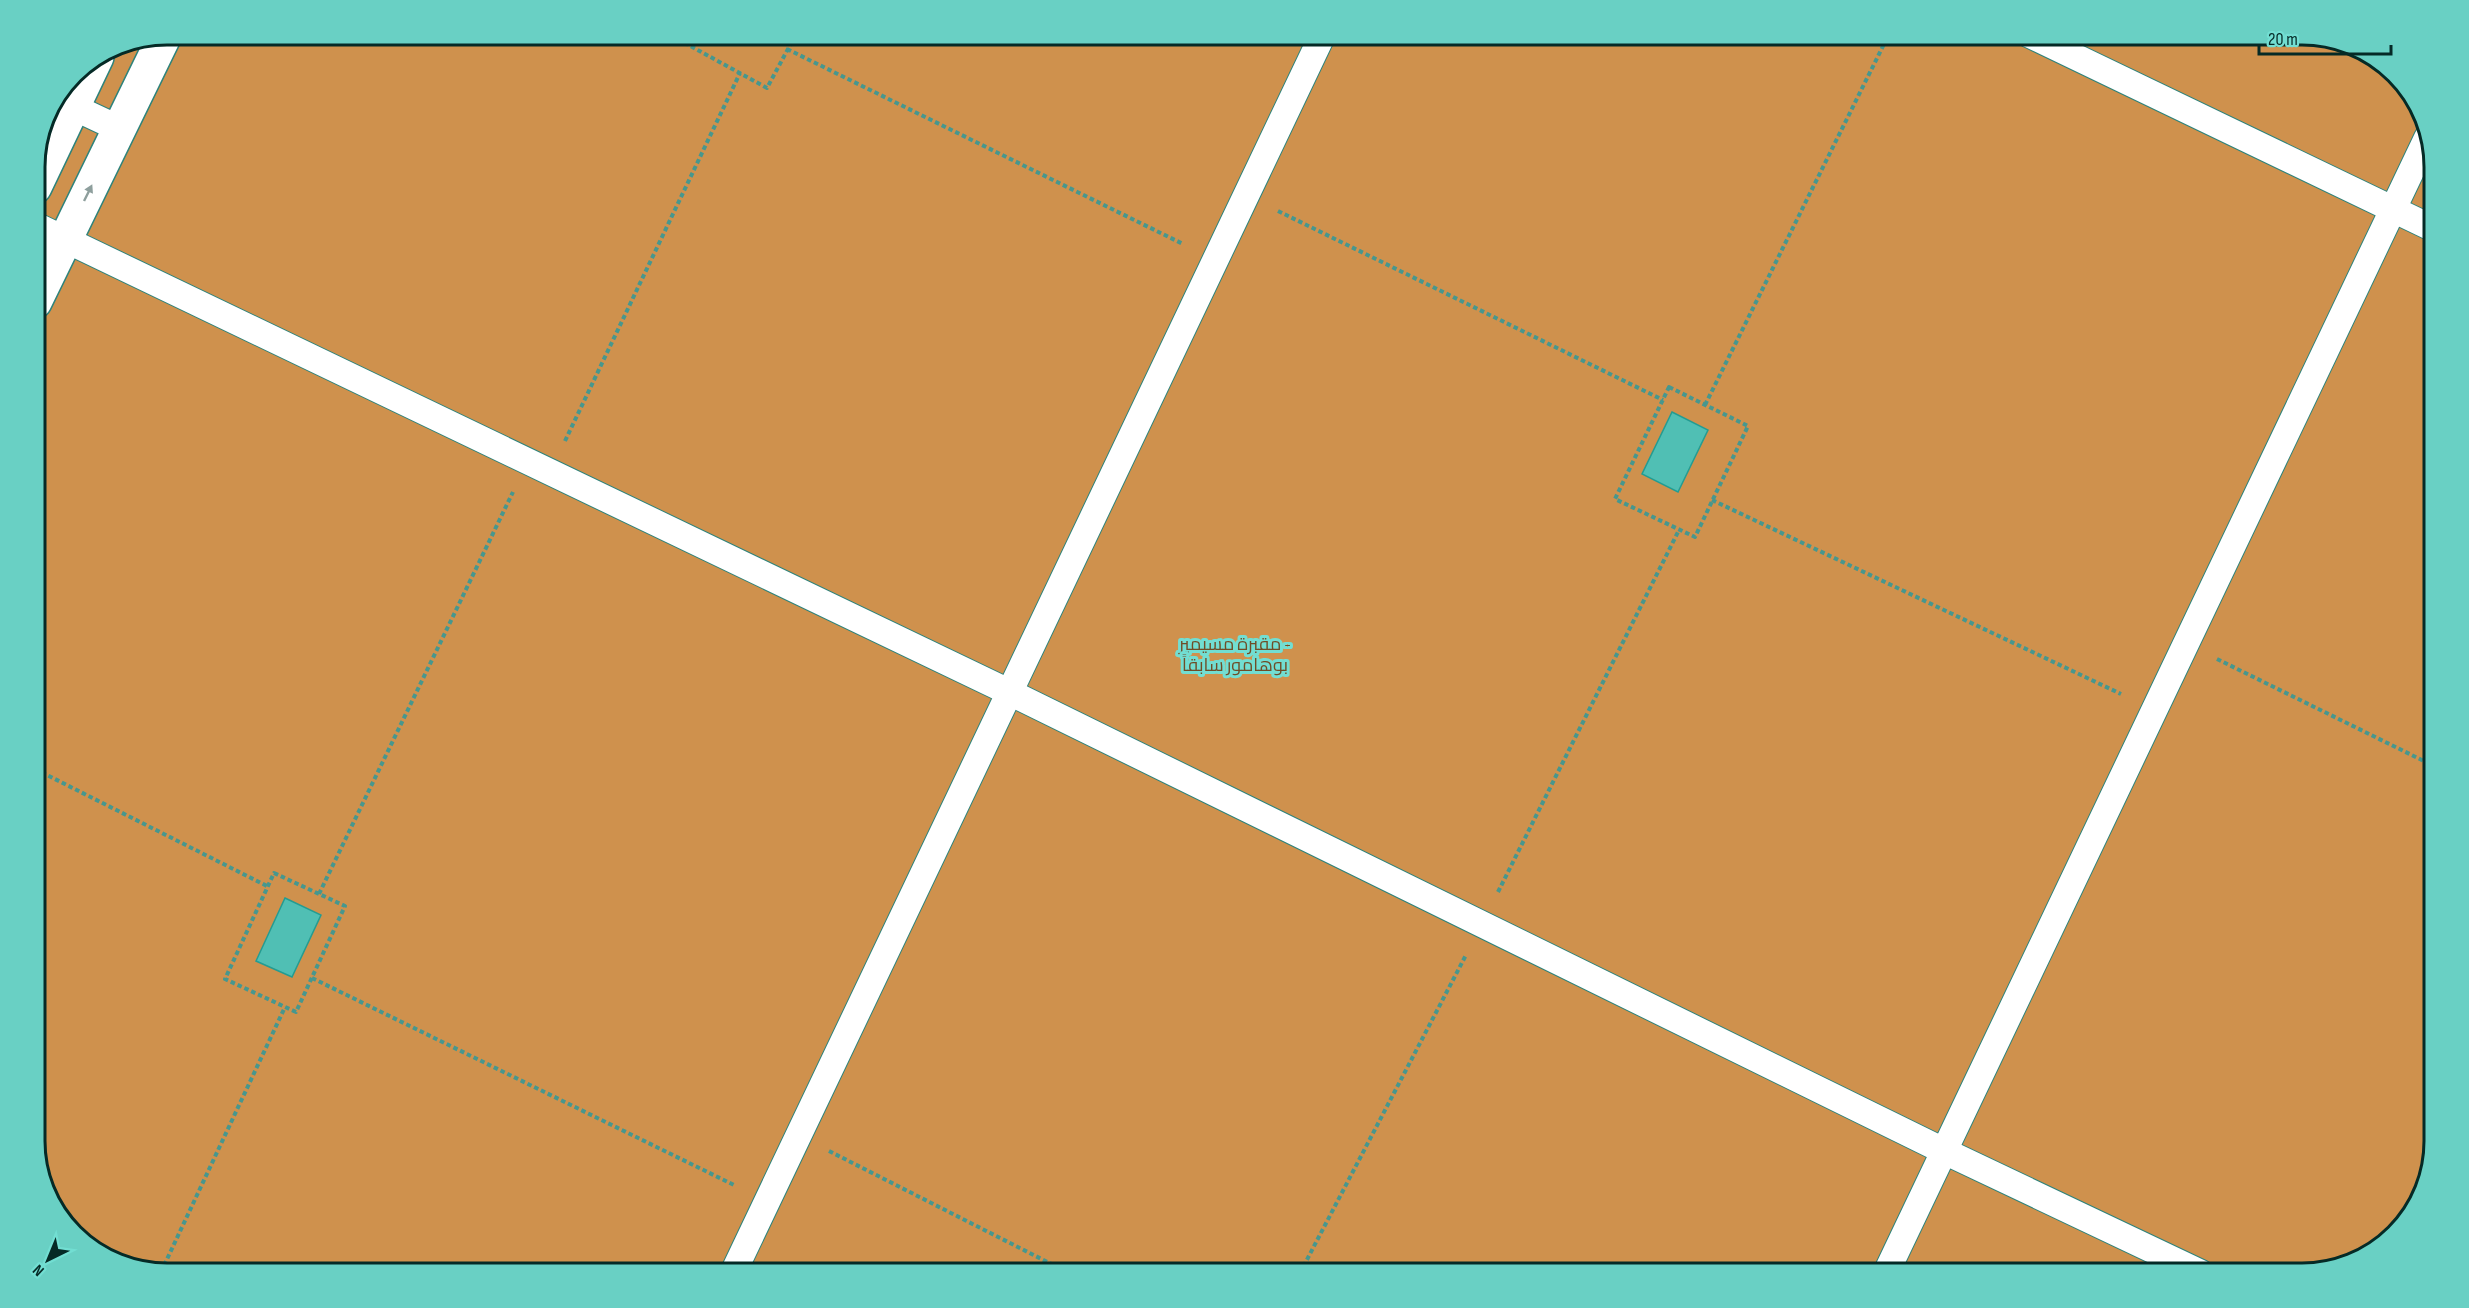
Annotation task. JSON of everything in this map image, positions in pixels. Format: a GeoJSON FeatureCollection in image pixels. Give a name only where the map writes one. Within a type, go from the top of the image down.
{"type":"FeatureCollection","features":[{"type":"Feature","properties":{"kind":"street"},"geometry":{"type":"LineString","coordinates":[[45,281],[160,45]]}},
{"type":"Feature","properties":{"kind":"street"},"geometry":{"type":"LineString","coordinates":[[45,158],[64,104],[79,83]]}},
{"type":"Feature","properties":{"kind":"lane"},"geometry":{"type":"LineString","coordinates":[[738,1263],[1318,45]]}},
{"type":"Feature","properties":{"kind":"lane"},"geometry":{"type":"LineString","coordinates":[[2051,45],[2424,224]]}},
{"type":"Feature","properties":{"kind":"lane"},"geometry":{"type":"LineString","coordinates":[[64,104],[120,129]]}},
{"type":"Feature","properties":{"kind":"lane"},"geometry":{"type":"LineString","coordinates":[[1891,1263],[2423,147]]}},
{"type":"Feature","properties":{"kind":"lane"},"geometry":{"type":"LineString","coordinates":[[45,230],[1011,693],[1944,1151],[2178,1263]]}},
{"type":"Feature","properties":{"kind":"path"},"geometry":{"type":"LineString","coordinates":[[689,45],[767,88],[790,45]]}},
{"type":"Feature","properties":{"kind":"path"},"geometry":{"type":"LineString","coordinates":[[1705,405],[1883,45]]}},
{"type":"Feature","properties":{"kind":"path"},"geometry":{"type":"LineString","coordinates":[[787,50],[1216,261]]}},
{"type":"Feature","properties":{"kind":"path"},"geometry":{"type":"LineString","coordinates":[[320,894],[740,73]]}},
{"type":"Feature","properties":{"kind":"path"},"geometry":{"type":"LineString","coordinates":[[1246,196],[1663,400]]}},
{"type":"Feature","properties":{"kind":"path"},"geometry":{"type":"LineString","coordinates":[[1669,387],[1748,426],[1695,537],[1615,499],[1663,400],[1669,387]]}},
{"type":"Feature","properties":{"kind":"path"},"geometry":{"type":"LineString","coordinates":[[1712,500],[2155,710]]}},
{"type":"Feature","properties":{"kind":"path"},"geometry":{"type":"LineString","coordinates":[[1306,1263],[1482,924],[1679,530]]}},
{"type":"Feature","properties":{"kind":"path"},"geometry":{"type":"LineString","coordinates":[[2186,644],[2424,761]]}},
{"type":"Feature","properties":{"kind":"path"},"geometry":{"type":"LineString","coordinates":[[45,774],[267,886]]}},
{"type":"Feature","properties":{"kind":"path"},"geometry":{"type":"LineString","coordinates":[[274,873],[345,906],[296,1012],[225,979],[267,886],[274,873]]}},
{"type":"Feature","properties":{"kind":"path"},"geometry":{"type":"LineString","coordinates":[[312,978],[767,1201]]}},
{"type":"Feature","properties":{"kind":"path"},"geometry":{"type":"LineString","coordinates":[[165,1263],[285,1007]]}},
{"type":"Feature","properties":{"kind":"path"},"geometry":{"type":"LineString","coordinates":[[799,1135],[1048,1263]]}},
{"type":"Feature","properties":{"kind":"green space","name":"مقبرة مسيمير - بوهامور سابقاً"},"geometry":{"type":"Polygon","coordinates":[[[159,45],[2310,45],[2341,51],[2356,58],[2383,75],[2403,99],[2418,128],[2424,159],[2424,1141],[2420,1173],[2415,1188],[2394,1222],[2383,1233],[2341,1257],[2310,1263],[167,1263],[135,1259],[120,1254],[86,1233],[75,1222],[51,1180],[45,1149],[45,159],[54,120],[70,93],[86,75],[106,61],[143,47],[159,45]]]}},
{"type":"Feature","properties":{"kind":"building"},"geometry":{"type":"Polygon","coordinates":[[[1672,412],[1708,430],[1678,492],[1642,474],[1672,412]]]}},
{"type":"Feature","properties":{"kind":"building"},"geometry":{"type":"Polygon","coordinates":[[[285,898],[321,915],[292,977],[256,961],[285,898]]]}}]}
